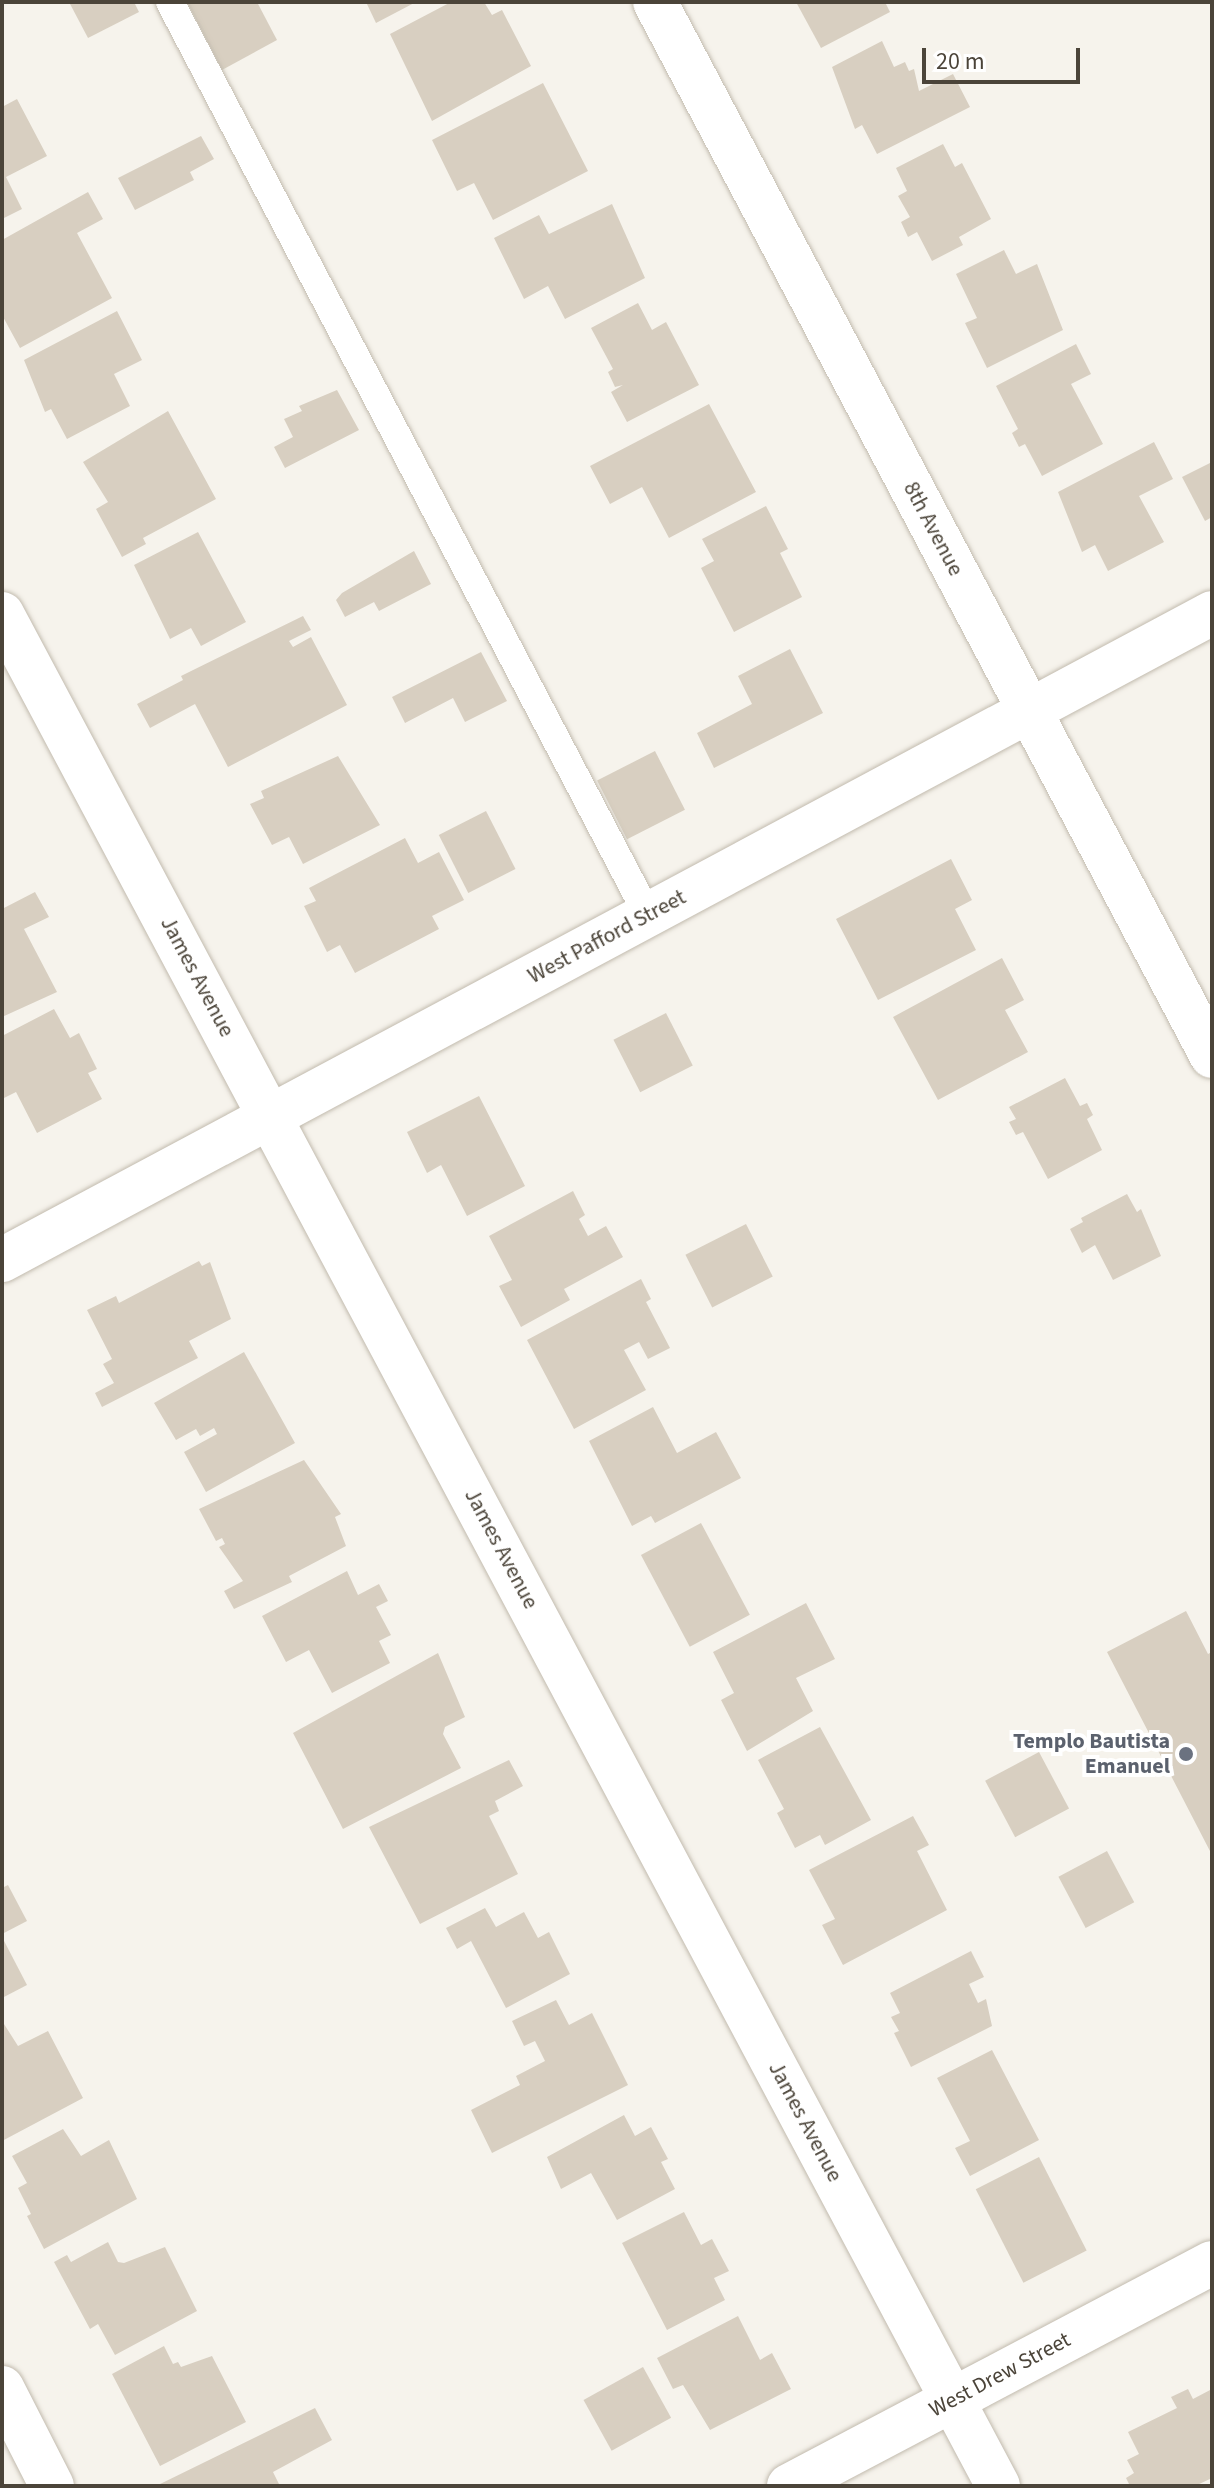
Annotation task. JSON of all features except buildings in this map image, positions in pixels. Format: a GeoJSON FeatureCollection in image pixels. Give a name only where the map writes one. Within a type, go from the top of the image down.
{"type":"FeatureCollection","features":[{"type":"Feature","properties":{"kind":"street","name":"8th Avenue"},"geometry":{"type":"LineString","coordinates":[[655,2],[1212,1056]]}},
{"type":"Feature","properties":{"kind":"street","name":"West Pafford Street"},"geometry":{"type":"LineString","coordinates":[[2,1260],[1212,613]]}},
{"type":"Feature","properties":{"kind":"street","name":"James Avenue"},"geometry":{"type":"LineString","coordinates":[[2,614],[272,1116],[998,2486]]}},
{"type":"Feature","properties":{"kind":"street","name":"West Drew Street"},"geometry":{"type":"LineString","coordinates":[[789,2486],[1212,2263]]}},
{"type":"Feature","properties":{"kind":"street"},"geometry":{"type":"LineString","coordinates":[[2,2388],[52,2486]]}},
{"type":"Feature","properties":{"kind":"lane"},"geometry":{"type":"LineString","coordinates":[[170,2],[648,915]]}},
{"type":"Feature","properties":{"kind":"place","name":"Templo Bautista Emanuel"},"geometry":{"type":"Point","coordinates":[1186,1754]}}]}
